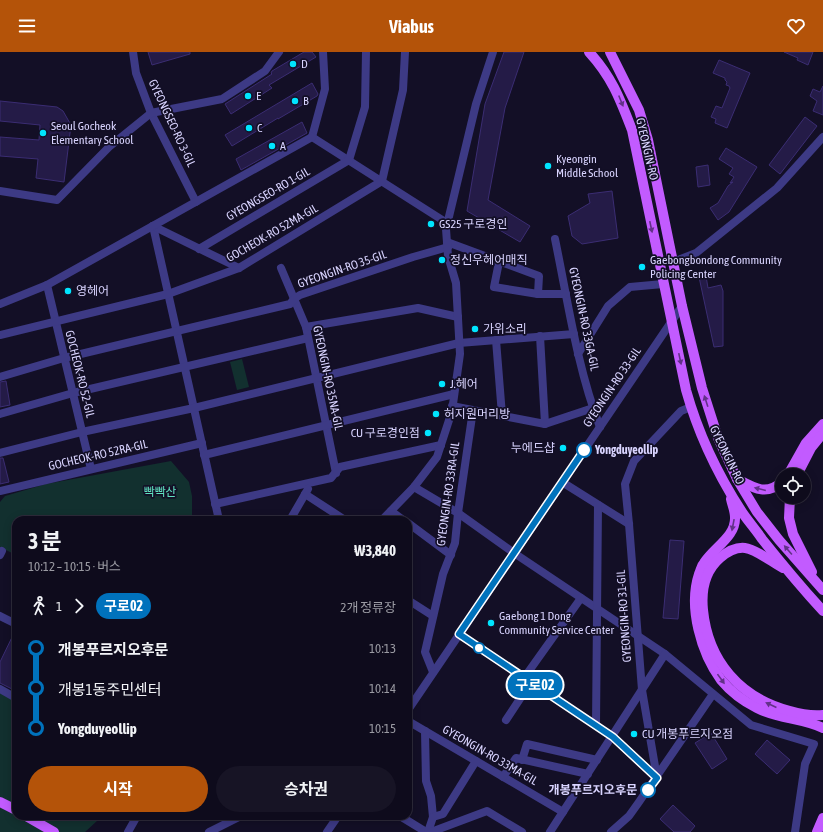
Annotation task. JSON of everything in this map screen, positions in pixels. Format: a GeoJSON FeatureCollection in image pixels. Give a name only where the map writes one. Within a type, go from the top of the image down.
{"type":"FeatureCollection","features":[{"type":"Feature","properties":{"kind":"main road","name":"GYEONGIN-RO"},"geometry":{"type":"LineString","coordinates":[[589,52],[603,67],[620,98],[632,130],[663,284],[691,407],[706,444],[743,513],[786,570],[823,611]]}},
{"type":"Feature","properties":{"kind":"main road","name":"GYEONGIN-RO"},"geometry":{"type":"LineString","coordinates":[[610,52],[639,110],[648,140],[682,306],[702,388],[718,438],[737,479],[757,512],[779,540],[821,588]]}},
{"type":"Feature","properties":{"kind":"main road"},"geometry":{"type":"LineString","coordinates":[[792,468],[806,443],[823,424]]}},
{"type":"Feature","properties":{"kind":"main road"},"geometry":{"type":"LineString","coordinates":[[801,468],[812,448],[823,433]]}},
{"type":"Feature","properties":{"kind":"main road"},"geometry":{"type":"LineString","coordinates":[[737,479],[755,488],[766,491],[775,487]]}},
{"type":"Feature","properties":{"kind":"main road"},"geometry":{"type":"LineString","coordinates":[[728,487],[735,517],[732,533],[703,563],[696,583],[694,600],[703,646],[722,680],[736,695],[757,708],[777,716],[816,724],[823,728]]}},
{"type":"Feature","properties":{"kind":"main road"},"geometry":{"type":"LineString","coordinates":[[790,504],[789,518],[793,534],[821,588]]}},
{"type":"Feature","properties":{"kind":"main road"},"geometry":{"type":"LineString","coordinates":[[786,570],[745,548],[733,549],[714,563],[708,573],[702,601],[704,621],[710,643],[719,661],[729,675],[742,688],[760,700],[777,708],[798,713],[823,715]]}},
{"type":"Feature","properties":{"kind":"main road"},"geometry":{"type":"LineString","coordinates":[[0,802],[12,808]]}},
{"type":"Feature","properties":{"kind":"main road"},"geometry":{"type":"LineString","coordinates":[[818,832],[823,818]]}},
{"type":"Feature","properties":{"kind":"main road"},"geometry":{"type":"LineString","coordinates":[[33,820],[54,832]]}},
{"type":"Feature","properties":{"kind":"street","name":"GYEONGSEO-RO 3-GIL"},"geometry":{"type":"LineString","coordinates":[[133,52],[136,73],[151,113],[196,202]]}},
{"type":"Feature","properties":{"kind":"street"},"geometry":{"type":"LineString","coordinates":[[0,191],[57,200],[109,147],[151,113],[222,99],[266,71],[279,52]]}},
{"type":"Feature","properties":{"kind":"street"},"geometry":{"type":"LineString","coordinates":[[0,304],[47,285],[312,137],[325,89],[323,52]]}},
{"type":"Feature","properties":{"kind":"street"},"geometry":{"type":"LineString","coordinates":[[349,160],[365,107],[366,52]]}},
{"type":"Feature","properties":{"kind":"street"},"geometry":{"type":"LineString","coordinates":[[382,181],[403,90],[405,52]]}},
{"type":"Feature","properties":{"kind":"street"},"geometry":{"type":"LineString","coordinates":[[386,516],[414,487],[437,457],[452,406],[460,354],[456,283],[448,256],[446,228],[476,104],[493,52]]}},
{"type":"Feature","properties":{"kind":"street"},"geometry":{"type":"LineString","coordinates":[[312,137],[448,223]]}},
{"type":"Feature","properties":{"kind":"street"},"geometry":{"type":"LineString","coordinates":[[673,262],[696,253],[777,188],[823,137]]}},
{"type":"Feature","properties":{"kind":"street","name":"GYEONGSEO-RO 1-GIL"},"geometry":{"type":"LineString","coordinates":[[199,249],[349,160]]}},
{"type":"Feature","properties":{"kind":"street","name":"GOCHEOK-RO 52MA-GIL"},"geometry":{"type":"LineString","coordinates":[[168,294],[239,268],[382,181]]}},
{"type":"Feature","properties":{"kind":"street"},"geometry":{"type":"LineString","coordinates":[[153,226],[239,268]]}},
{"type":"Feature","properties":{"kind":"street"},"geometry":{"type":"LineString","coordinates":[[153,226],[218,516]]}},
{"type":"Feature","properties":{"kind":"street","name":"GYEONGIN-RO 33GA-GIL"},"geometry":{"type":"LineString","coordinates":[[555,239],[578,354],[593,408],[600,427]]}},
{"type":"Feature","properties":{"kind":"street"},"geometry":{"type":"LineString","coordinates":[[447,245],[538,276],[538,294]]}},
{"type":"Feature","properties":{"kind":"street","name":"GYEONGIN-RO 35-GIL"},"geometry":{"type":"LineString","coordinates":[[176,331],[290,304],[300,295],[447,245]]}},
{"type":"Feature","properties":{"kind":"street"},"geometry":{"type":"LineString","coordinates":[[499,262],[494,287],[538,294],[566,294]]}},
{"type":"Feature","properties":{"kind":"street","name":"GYEONGIN-RO 35NA-GIL"},"geometry":{"type":"LineString","coordinates":[[281,268],[306,327],[315,378],[336,473]]}},
{"type":"Feature","properties":{"kind":"street"},"geometry":{"type":"LineString","coordinates":[[578,354],[608,306],[630,287],[663,284]]}},
{"type":"Feature","properties":{"kind":"street","name":"GOCHEOK-RO 52-GIL"},"geometry":{"type":"LineString","coordinates":[[47,285],[91,469]]}},
{"type":"Feature","properties":{"kind":"street"},"geometry":{"type":"LineString","coordinates":[[0,335],[168,294]]}},
{"type":"Feature","properties":{"kind":"street","name":"GYEONGIN-RO 33-GIL"},"geometry":{"type":"LineString","coordinates":[[412,704],[682,306]]}},
{"type":"Feature","properties":{"kind":"street"},"geometry":{"type":"LineString","coordinates":[[306,327],[418,308],[458,316]]}},
{"type":"Feature","properties":{"kind":"street"},"geometry":{"type":"LineString","coordinates":[[0,377],[64,358],[176,331]]}},
{"type":"Feature","properties":{"kind":"street"},"geometry":{"type":"LineString","coordinates":[[194,408],[459,343],[574,334]]}},
{"type":"Feature","properties":{"kind":"street"},"geometry":{"type":"LineString","coordinates":[[540,336],[545,424]]}},
{"type":"Feature","properties":{"kind":"street"},"geometry":{"type":"LineString","coordinates":[[0,414],[73,393],[308,338]]}},
{"type":"Feature","properties":{"kind":"street"},"geometry":{"type":"LineString","coordinates":[[496,340],[502,415]]}},
{"type":"Feature","properties":{"kind":"street"},"geometry":{"type":"LineString","coordinates":[[204,455],[454,394]]}},
{"type":"Feature","properties":{"kind":"street"},"geometry":{"type":"LineString","coordinates":[[452,406],[545,424],[593,408]]}},
{"type":"Feature","properties":{"kind":"street","name":"GYEONGIN-RO 31-GIL"},"geometry":{"type":"LineString","coordinates":[[657,778],[642,690],[625,484],[634,462],[681,411],[691,407]]}},
{"type":"Feature","properties":{"kind":"street","name":"GOCHEOK-RO 52RA-GIL"},"geometry":{"type":"LineString","coordinates":[[0,453],[82,432],[194,408]]}},
{"type":"Feature","properties":{"kind":"street","name":"GYEONGIN-RO 33RA-GIL"},"geometry":{"type":"LineString","coordinates":[[433,672],[425,652],[444,574],[455,543],[473,410]]}},
{"type":"Feature","properties":{"kind":"street","name":"GOCHEOK-RO 52RA-GIL"},"geometry":{"type":"LineString","coordinates":[[0,491],[202,443]]}},
{"type":"Feature","properties":{"kind":"street"},"geometry":{"type":"LineString","coordinates":[[216,504],[332,478],[340,466],[441,445]]}},
{"type":"Feature","properties":{"kind":"street"},"geometry":{"type":"LineString","coordinates":[[292,516],[312,482]]}},
{"type":"Feature","properties":{"kind":"street"},"geometry":{"type":"LineString","coordinates":[[562,482],[629,524]]}},
{"type":"Feature","properties":{"kind":"street"},"geometry":{"type":"LineString","coordinates":[[414,487],[458,513],[514,553],[665,654],[751,726],[814,744],[805,764],[795,832]]}},
{"type":"Feature","properties":{"kind":"street"},"geometry":{"type":"LineString","coordinates":[[305,494],[339,516]]}},
{"type":"Feature","properties":{"kind":"street"},"geometry":{"type":"LineString","coordinates":[[596,725],[598,505]]}},
{"type":"Feature","properties":{"kind":"street"},"geometry":{"type":"LineString","coordinates":[[391,511],[398,516]]}},
{"type":"Feature","properties":{"kind":"street"},"geometry":{"type":"LineString","coordinates":[[412,526],[451,555]]}},
{"type":"Feature","properties":{"kind":"street"},"geometry":{"type":"LineString","coordinates":[[506,720],[528,680],[581,598]]}},
{"type":"Feature","properties":{"kind":"street"},"geometry":{"type":"LineString","coordinates":[[412,603],[433,616]]}},
{"type":"Feature","properties":{"kind":"street"},"geometry":{"type":"LineString","coordinates":[[0,616],[12,622]]}},
{"type":"Feature","properties":{"kind":"street"},"geometry":{"type":"LineString","coordinates":[[459,634],[613,737],[657,778]]}},
{"type":"Feature","properties":{"kind":"street"},"geometry":{"type":"LineString","coordinates":[[550,832],[613,737],[665,654]]}},
{"type":"Feature","properties":{"kind":"street"},"geometry":{"type":"LineString","coordinates":[[0,689],[12,696]]}},
{"type":"Feature","properties":{"kind":"street"},"geometry":{"type":"LineString","coordinates":[[611,832],[629,816],[657,778],[713,694]]}},
{"type":"Feature","properties":{"kind":"street","name":"GYEONGIN-RO 33MA-GIL"},"geometry":{"type":"LineString","coordinates":[[412,723],[563,812]]}},
{"type":"Feature","properties":{"kind":"street","name":"GYEONGIN-RO 33MA-GIL"},"geometry":{"type":"LineString","coordinates":[[425,731],[426,781],[431,796],[433,817]]}},
{"type":"Feature","properties":{"kind":"street"},"geometry":{"type":"LineString","coordinates":[[522,760],[527,744],[597,760]]}},
{"type":"Feature","properties":{"kind":"street"},"geometry":{"type":"LineString","coordinates":[[503,777],[516,758],[588,774]]}},
{"type":"Feature","properties":{"kind":"street"},"geometry":{"type":"LineString","coordinates":[[429,832],[433,817],[443,814],[476,761]]}},
{"type":"Feature","properties":{"kind":"street"},"geometry":{"type":"LineString","coordinates":[[407,820],[429,832],[487,811],[522,832]]}},
{"type":"Feature","properties":{"kind":"street"},"geometry":{"type":"LineString","coordinates":[[128,832],[135,820]]}},
{"type":"Feature","properties":{"kind":"street"},"geometry":{"type":"LineString","coordinates":[[209,832],[228,820]]}},
{"type":"Feature","properties":{"kind":"street"},"geometry":{"type":"LineString","coordinates":[[327,832],[335,820]]}},
{"type":"Feature","properties":{"kind":"green space"},"geometry":{"type":"Polygon","coordinates":[[[242,359],[249,387],[237,390],[230,362],[242,359]]]}},
{"type":"Feature","properties":{"kind":"green space","name":"빡빡산"},"geometry":{"type":"Polygon","coordinates":[[[171,461],[189,482],[192,496],[192,516],[12,516],[12,553],[0,547],[0,502],[5,496],[46,484],[171,461]]]}},
{"type":"Feature","properties":{"kind":"green space"},"geometry":{"type":"Polygon","coordinates":[[[0,689],[12,696],[12,820],[98,820],[85,832],[0,832],[0,689]]]}},
{"type":"Feature","properties":{"kind":"building"},"geometry":{"type":"Polygon","coordinates":[[[148,52],[190,52],[190,54],[152,65],[148,52]]]}},
{"type":"Feature","properties":{"kind":"building"},"geometry":{"type":"Polygon","coordinates":[[[304,52],[312,52],[316,57],[269,85],[272,88],[231,114],[225,104],[272,74],[272,71],[304,52]]]}},
{"type":"Feature","properties":{"kind":"building"},"geometry":{"type":"Polygon","coordinates":[[[504,52],[524,52],[505,108],[488,200],[530,226],[520,242],[467,211],[485,104],[504,52]]]}},
{"type":"Feature","properties":{"kind":"building"},"geometry":{"type":"Polygon","coordinates":[[[784,52],[813,52],[808,65],[797,60],[798,58],[784,52]]]}},
{"type":"Feature","properties":{"kind":"building"},"geometry":{"type":"Polygon","coordinates":[[[719,60],[750,73],[727,128],[715,123],[716,119],[711,117],[716,106],[722,108],[730,88],[726,85],[727,82],[725,78],[713,73],[719,60]]]}},
{"type":"Feature","properties":{"kind":"building"},"geometry":{"type":"Polygon","coordinates":[[[312,83],[318,94],[317,96],[232,146],[225,135],[312,83]]]}},
{"type":"Feature","properties":{"kind":"building"},"geometry":{"type":"Polygon","coordinates":[[[823,86],[823,115],[813,111],[817,101],[810,96],[813,89],[820,92],[823,86]]]}},
{"type":"Feature","properties":{"kind":"building"},"geometry":{"type":"Polygon","coordinates":[[[0,101],[57,107],[63,111],[71,125],[64,182],[36,178],[38,159],[0,156],[0,137],[39,140],[40,125],[0,121],[0,101]]]}},
{"type":"Feature","properties":{"kind":"building"},"geometry":{"type":"Polygon","coordinates":[[[805,117],[817,126],[780,174],[769,165],[805,117]]]}},
{"type":"Feature","properties":{"kind":"building","name":"A"},"geometry":{"type":"Polygon","coordinates":[[[302,122],[307,133],[241,170],[236,159],[302,122]]]}},
{"type":"Feature","properties":{"kind":"building"},"geometry":{"type":"Polygon","coordinates":[[[726,148],[757,167],[729,212],[718,220],[710,208],[718,203],[728,186],[733,182],[730,183],[734,177],[729,174],[733,168],[719,159],[726,148]]]}},
{"type":"Feature","properties":{"kind":"building"},"geometry":{"type":"Polygon","coordinates":[[[708,165],[710,185],[698,187],[696,167],[708,165]]]}},
{"type":"Feature","properties":{"kind":"building"},"geometry":{"type":"Polygon","coordinates":[[[612,191],[618,238],[582,244],[572,236],[568,216],[590,203],[588,194],[612,191]]]}},
{"type":"Feature","properties":{"kind":"building"},"geometry":{"type":"Polygon","coordinates":[[[706,276],[708,288],[721,285],[723,291],[723,346],[714,347],[699,277],[706,276]]]}},
{"type":"Feature","properties":{"kind":"building"},"geometry":{"type":"Polygon","coordinates":[[[6,381],[10,405],[0,407],[0,382],[6,381]]]}},
{"type":"Feature","properties":{"kind":"building"},"geometry":{"type":"Polygon","coordinates":[[[0,458],[3,458],[9,482],[0,484],[0,458]]]}},
{"type":"Feature","properties":{"kind":"building"},"geometry":{"type":"Polygon","coordinates":[[[670,540],[684,541],[678,619],[663,618],[670,540]]]}},
{"type":"Feature","properties":{"kind":"building"},"geometry":{"type":"Polygon","coordinates":[[[12,637],[12,689],[0,683],[0,662],[12,637]]]}},
{"type":"Feature","properties":{"kind":"building"},"geometry":{"type":"Polygon","coordinates":[[[711,733],[727,759],[712,769],[695,743],[711,733]]]}},
{"type":"Feature","properties":{"kind":"building"},"geometry":{"type":"Polygon","coordinates":[[[767,740],[790,760],[777,774],[755,754],[767,740]]]}},
{"type":"Feature","properties":{"kind":"building"},"geometry":{"type":"Polygon","coordinates":[[[673,805],[695,826],[690,832],[674,832],[660,819],[673,805]]]}},
{"type":"Feature","properties":{"kind":"bus line","name":"구로02"},"geometry":{"type":"LineString","coordinates":[[584,450],[459,634],[613,737],[657,778],[648,790]]}},
{"type":"Feature","properties":{"kind":"place","name":"D"},"geometry":{"type":"Point","coordinates":[293,64]}},
{"type":"Feature","properties":{"kind":"place","name":"E"},"geometry":{"type":"Point","coordinates":[248,96]}},
{"type":"Feature","properties":{"kind":"place","name":"B"},"geometry":{"type":"Point","coordinates":[295,101]}},
{"type":"Feature","properties":{"kind":"place","name":"C"},"geometry":{"type":"Point","coordinates":[249,128]}},
{"type":"Feature","properties":{"kind":"place","name":"Seoul Gocheok Elementary School"},"geometry":{"type":"Point","coordinates":[43,133]}},
{"type":"Feature","properties":{"kind":"place","name":"A"},"geometry":{"type":"Point","coordinates":[272,146]}},
{"type":"Feature","properties":{"kind":"place","name":"Kyeongin Middle School"},"geometry":{"type":"Point","coordinates":[548,166]}},
{"type":"Feature","properties":{"kind":"place","name":"GS25 구로경인"},"geometry":{"type":"Point","coordinates":[431,224]}},
{"type":"Feature","properties":{"kind":"place","name":"정신우헤어매직"},"geometry":{"type":"Point","coordinates":[442,260]}},
{"type":"Feature","properties":{"kind":"place","name":"Gaebongbondong Community Policing Center"},"geometry":{"type":"Point","coordinates":[642,267]}},
{"type":"Feature","properties":{"kind":"place","name":"영헤어"},"geometry":{"type":"Point","coordinates":[68,291]}},
{"type":"Feature","properties":{"kind":"place","name":"가위소리"},"geometry":{"type":"Point","coordinates":[475,329]}},
{"type":"Feature","properties":{"kind":"place","name":"J.헤어"},"geometry":{"type":"Point","coordinates":[442,384]}},
{"type":"Feature","properties":{"kind":"place","name":"허지원머리방"},"geometry":{"type":"Point","coordinates":[436,414]}},
{"type":"Feature","properties":{"kind":"place","name":"CU 구로경인점"},"geometry":{"type":"Point","coordinates":[428,433]}},
{"type":"Feature","properties":{"kind":"place","name":"누에드샵"},"geometry":{"type":"Point","coordinates":[563,448]}},
{"type":"Feature","properties":{"kind":"place","name":"Yongduyeollip"},"geometry":{"type":"Point","coordinates":[584,450]}},
{"type":"Feature","properties":{"kind":"place","name":"Gaebong 1 Dong Community Service Center"},"geometry":{"type":"Point","coordinates":[491,623]}},
{"type":"Feature","properties":{"kind":"place","name":"CU 개봉푸르지오점"},"geometry":{"type":"Point","coordinates":[634,734]}},
{"type":"Feature","properties":{"kind":"place","name":"개봉푸르지오후문"},"geometry":{"type":"Point","coordinates":[648,790]}}]}
